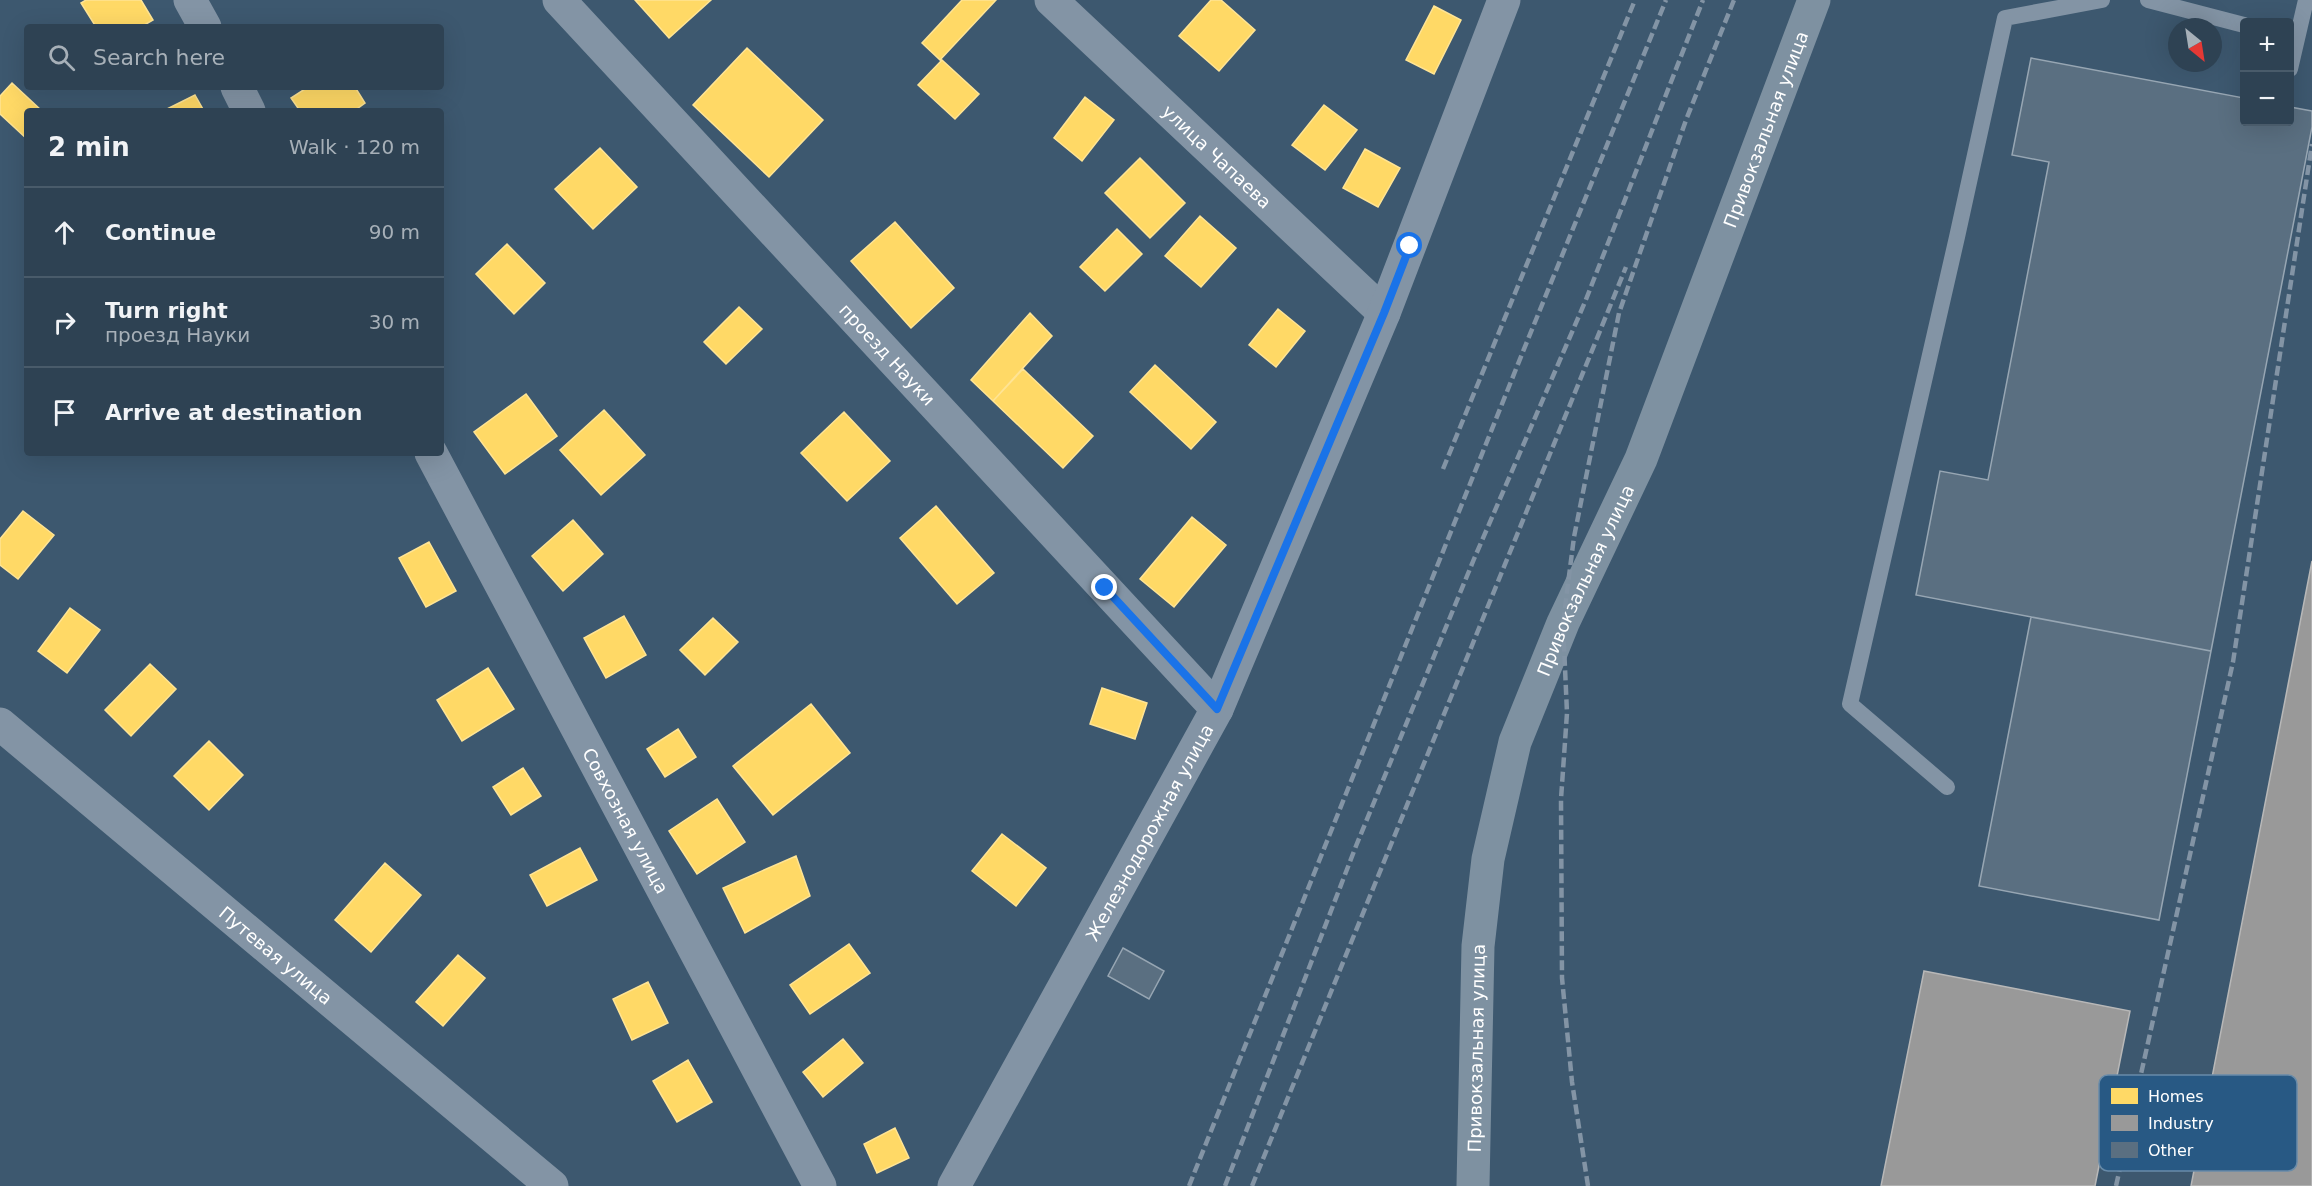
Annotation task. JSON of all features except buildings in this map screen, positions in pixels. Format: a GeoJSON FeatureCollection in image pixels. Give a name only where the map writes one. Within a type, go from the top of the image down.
{"type":"FeatureCollection","features":[{"type":"Feature","properties":{"kind":"main road","name":"Привокзальная улица"},"geometry":{"type":"LineString","coordinates":[[1473,1186],[1478,946],[1488,859],[1515,742],[1563,623],[1641,459],[1814,0]]}},
{"type":"Feature","properties":{"kind":"street"},"geometry":{"type":"LineString","coordinates":[[190,0],[203,24]]}},
{"type":"Feature","properties":{"kind":"street","name":"проезд Науки"},"geometry":{"type":"LineString","coordinates":[[559,0],[1217,709]]}},
{"type":"Feature","properties":{"kind":"street","name":"улица Чапаева"},"geometry":{"type":"LineString","coordinates":[[1051,0],[1384,313]]}},
{"type":"Feature","properties":{"kind":"street","name":"Железнодорожная улица"},"geometry":{"type":"LineString","coordinates":[[954,1186],[1217,709],[1384,313],[1504,0]]}},
{"type":"Feature","properties":{"kind":"street"},"geometry":{"type":"LineString","coordinates":[[238,90],[248,108]]}},
{"type":"Feature","properties":{"kind":"street","name":"Совхозная улица"},"geometry":{"type":"LineString","coordinates":[[433,456],[820,1186]]}},
{"type":"Feature","properties":{"kind":"street","name":"Путевая улица"},"geometry":{"type":"LineString","coordinates":[[0,724],[552,1186]]}},
{"type":"Feature","properties":{"kind":"lane"},"geometry":{"type":"LineString","coordinates":[[1947,788],[1850,704],[2005,18],[2102,0]]}},
{"type":"Feature","properties":{"kind":"lane"},"geometry":{"type":"LineString","coordinates":[[2148,0],[2240,24]]}},
{"type":"Feature","properties":{"kind":"lane"},"geometry":{"type":"LineString","coordinates":[[2294,35],[2306,0]]}},
{"type":"Feature","properties":{"kind":"railway"},"geometry":{"type":"LineString","coordinates":[[1443,469],[1635,0]]}},
{"type":"Feature","properties":{"kind":"railway"},"geometry":{"type":"LineString","coordinates":[[1189,1186],[1666,0]]}},
{"type":"Feature","properties":{"kind":"railway"},"geometry":{"type":"LineString","coordinates":[[1225,1186],[1356,846],[1474,559],[1585,302],[1703,0]]}},
{"type":"Feature","properties":{"kind":"railway"},"geometry":{"type":"LineString","coordinates":[[1588,1186],[1572,1082],[1562,978],[1561,799],[1567,713],[1563,623],[1574,537],[1619,313],[1686,120],[1734,0]]}},
{"type":"Feature","properties":{"kind":"railway"},"geometry":{"type":"LineString","coordinates":[[2141,1075],[2233,662],[2312,144]]}},
{"type":"Feature","properties":{"kind":"railway"},"geometry":{"type":"LineString","coordinates":[[1252,1186],[1626,267]]}},
{"type":"Feature","properties":{"kind":"railway"},"geometry":{"type":"LineString","coordinates":[[2116,1186],[2119,1171]]}},
{"type":"Feature","properties":{"kind":"route"},"geometry":{"type":"LineString","coordinates":[[1105,588],[1217,709],[1410,246]]}}]}
